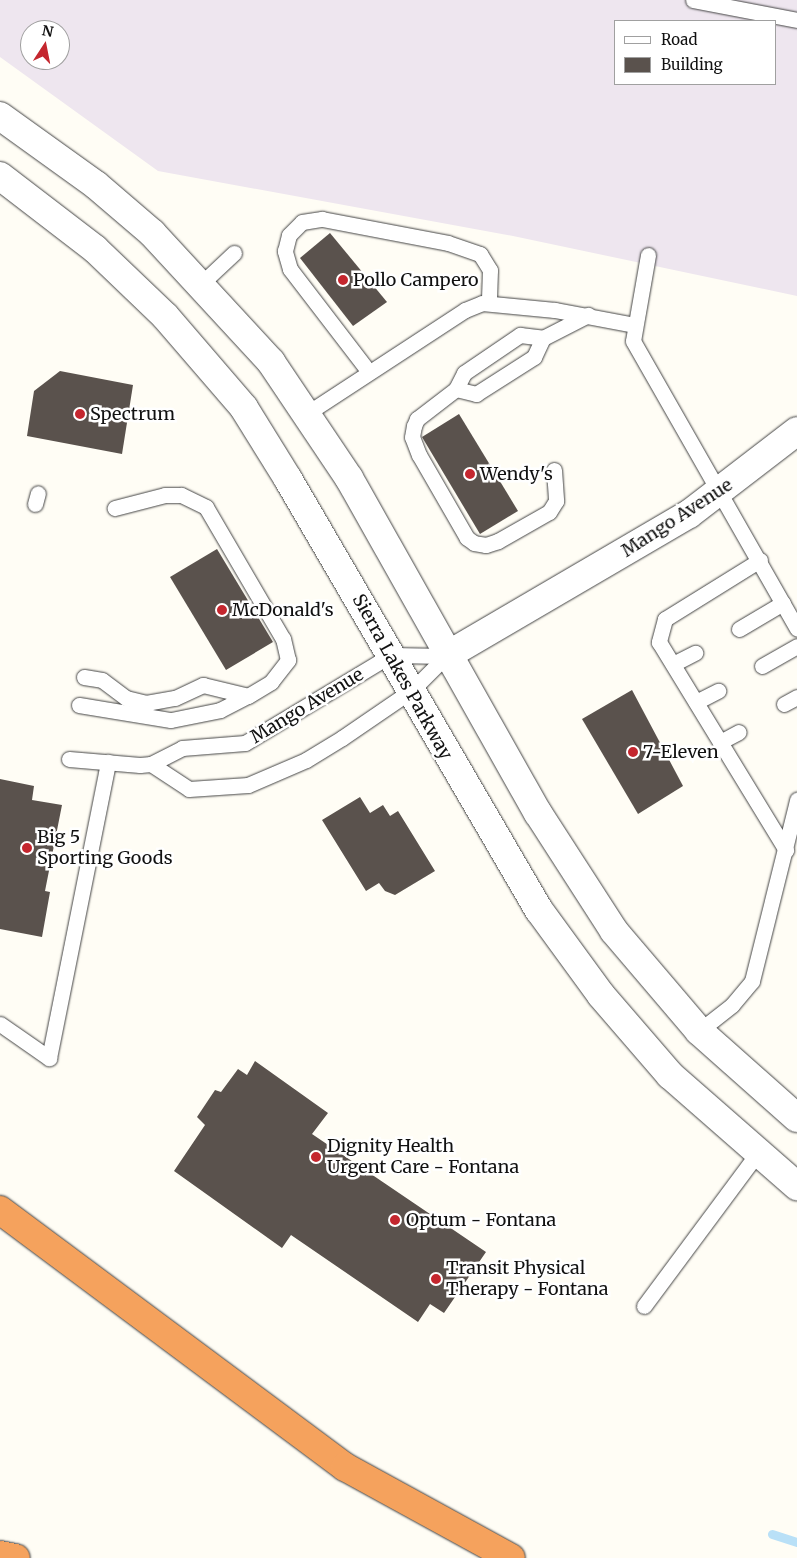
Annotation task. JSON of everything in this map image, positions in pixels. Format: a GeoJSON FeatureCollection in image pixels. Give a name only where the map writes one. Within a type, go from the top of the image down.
{"type":"FeatureCollection","features":[{"type":"Feature","properties":{"kind":"highway"},"geometry":{"type":"LineString","coordinates":[[0,1210],[345,1466],[511,1558]]}},
{"type":"Feature","properties":{"kind":"highway"},"geometry":{"type":"LineString","coordinates":[[0,1555],[16,1558]]}},
{"type":"Feature","properties":{"kind":"street"},"geometry":{"type":"LineString","coordinates":[[0,116],[96,185],[202,283],[271,362],[349,478],[446,656],[538,813],[614,931],[698,1031],[797,1118]]}},
{"type":"Feature","properties":{"kind":"street","name":"Sierra Lakes Parkway"},"geometry":{"type":"LineString","coordinates":[[0,176],[95,249],[165,316],[244,408],[412,690],[439,743],[539,910],[601,994],[670,1075],[757,1154],[797,1186]]}},
{"type":"Feature","properties":{"kind":"street","name":"Mango Avenue"},"geometry":{"type":"LineString","coordinates":[[446,656],[721,492],[797,431]]}},
{"type":"Feature","properties":{"kind":"lane"},"geometry":{"type":"LineString","coordinates":[[693,0],[797,20]]}},
{"type":"Feature","properties":{"kind":"lane"},"geometry":{"type":"LineString","coordinates":[[369,372],[290,270],[285,250],[289,235],[302,222],[322,219],[448,243],[480,254],[490,270],[489,303]]}},
{"type":"Feature","properties":{"kind":"lane"},"geometry":{"type":"LineString","coordinates":[[202,283],[234,253]]}},
{"type":"Feature","properties":{"kind":"lane"},"geometry":{"type":"LineString","coordinates":[[648,255],[633,341],[760,560],[797,628]]}},
{"type":"Feature","properties":{"kind":"lane"},"geometry":{"type":"LineString","coordinates":[[306,414],[465,310],[489,303],[588,315],[635,325]]}},
{"type":"Feature","properties":{"kind":"lane"},"geometry":{"type":"LineString","coordinates":[[554,470],[556,501],[549,512],[486,545],[467,538],[412,437],[417,419],[456,389],[464,373],[520,335],[543,338],[588,315]]}},
{"type":"Feature","properties":{"kind":"lane"},"geometry":{"type":"LineString","coordinates":[[456,389],[476,394],[534,357],[543,338]]}},
{"type":"Feature","properties":{"kind":"lane"},"geometry":{"type":"LineString","coordinates":[[79,705],[171,720],[220,710],[248,696],[281,673],[288,650],[206,507],[181,495],[165,495],[115,508]]}},
{"type":"Feature","properties":{"kind":"lane"},"geometry":{"type":"LineString","coordinates":[[760,560],[665,619],[659,642],[786,850]]}},
{"type":"Feature","properties":{"kind":"lane"},"geometry":{"type":"LineString","coordinates":[[739,630],[783,603]]}},
{"type":"Feature","properties":{"kind":"lane"},"geometry":{"type":"LineString","coordinates":[[762,666],[797,646]]}},
{"type":"Feature","properties":{"kind":"lane"},"geometry":{"type":"LineString","coordinates":[[673,664],[695,653]]}},
{"type":"Feature","properties":{"kind":"lane"},"geometry":{"type":"LineString","coordinates":[[391,655],[446,656]]}},
{"type":"Feature","properties":{"kind":"lane","name":"Mango Avenue"},"geometry":{"type":"LineString","coordinates":[[391,655],[245,743],[182,748],[152,764],[190,789],[248,785],[306,760],[412,690],[446,656]]}},
{"type":"Feature","properties":{"kind":"lane"},"geometry":{"type":"LineString","coordinates":[[84,676],[102,680],[126,698],[146,703],[175,698],[203,685],[248,696]]}},
{"type":"Feature","properties":{"kind":"lane"},"geometry":{"type":"LineString","coordinates":[[696,702],[718,691]]}},
{"type":"Feature","properties":{"kind":"lane"},"geometry":{"type":"LineString","coordinates":[[784,704],[797,696]]}},
{"type":"Feature","properties":{"kind":"lane"},"geometry":{"type":"LineString","coordinates":[[720,742],[739,732]]}},
{"type":"Feature","properties":{"kind":"lane"},"geometry":{"type":"LineString","coordinates":[[69,759],[152,764]]}},
{"type":"Feature","properties":{"kind":"lane"},"geometry":{"type":"LineString","coordinates":[[0,1024],[49,1058],[108,762]]}},
{"type":"Feature","properties":{"kind":"lane"},"geometry":{"type":"LineString","coordinates":[[698,1031],[732,1005],[752,981],[797,800]]}},
{"type":"Feature","properties":{"kind":"lane"},"geometry":{"type":"LineString","coordinates":[[644,1306],[757,1154]]}},
{"type":"Feature","properties":{"kind":"shaded area"},"geometry":{"type":"Polygon","coordinates":[[[0,0],[797,0],[797,296],[513,236],[158,171],[0,57],[0,0]]]}},
{"type":"Feature","properties":{"kind":"building","name":"Pollo Campero"},"geometry":{"type":"Polygon","coordinates":[[[330,233],[387,302],[353,326],[300,258],[330,233]]]}},
{"type":"Feature","properties":{"kind":"building","name":"Spectrum"},"geometry":{"type":"Polygon","coordinates":[[[60,371],[133,385],[122,454],[27,436],[34,391],[60,371]]]}},
{"type":"Feature","properties":{"kind":"building","name":"Wendy's"},"geometry":{"type":"Polygon","coordinates":[[[459,414],[518,511],[480,534],[422,437],[459,414]]]}},
{"type":"Feature","properties":{"kind":"building","name":"McDonald's"},"geometry":{"type":"Polygon","coordinates":[[[217,549],[273,642],[226,670],[170,577],[217,549]]]}},
{"type":"Feature","properties":{"kind":"building","name":"7-Eleven"},"geometry":{"type":"Polygon","coordinates":[[[632,690],[683,786],[638,814],[582,719],[632,690]]]}},
{"type":"Feature","properties":{"kind":"building","name":"Big 5 Sporting Goods"},"geometry":{"type":"Polygon","coordinates":[[[0,779],[34,786],[32,800],[62,805],[45,891],[50,892],[42,937],[0,929],[0,779]]]}},
{"type":"Feature","properties":{"kind":"building"},"geometry":{"type":"Polygon","coordinates":[[[360,797],[370,813],[383,805],[390,816],[398,811],[435,871],[395,895],[385,891],[379,883],[366,891],[322,820],[360,797]]]}},
{"type":"Feature","properties":{"kind":"building"},"geometry":{"type":"Polygon","coordinates":[[[255,1061],[328,1113],[312,1134],[486,1252],[444,1313],[430,1304],[418,1322],[291,1235],[282,1248],[174,1171],[205,1125],[197,1117],[215,1090],[221,1092],[238,1069],[247,1075],[255,1061]]]}},
{"type":"Feature","properties":{"kind":"waterway"},"geometry":{"type":"LineString","coordinates":[[772,1534],[797,1542]]}},
{"type":"Feature","properties":{"kind":"place","name":"Pollo Campero"},"geometry":{"type":"Point","coordinates":[343,280]}},
{"type":"Feature","properties":{"kind":"place","name":"Spectrum"},"geometry":{"type":"Point","coordinates":[80,414]}},
{"type":"Feature","properties":{"kind":"place","name":"Wendy's"},"geometry":{"type":"Point","coordinates":[470,474]}},
{"type":"Feature","properties":{"kind":"place","name":"McDonald's"},"geometry":{"type":"Point","coordinates":[222,610]}},
{"type":"Feature","properties":{"kind":"place","name":"7-Eleven"},"geometry":{"type":"Point","coordinates":[633,752]}},
{"type":"Feature","properties":{"kind":"place","name":"Big 5 Sporting Goods"},"geometry":{"type":"Point","coordinates":[27,848]}},
{"type":"Feature","properties":{"kind":"place","name":"Dignity Health Urgent Care - Fontana"},"geometry":{"type":"Point","coordinates":[316,1157]}},
{"type":"Feature","properties":{"kind":"place","name":"Optum - Fontana"},"geometry":{"type":"Point","coordinates":[395,1220]}},
{"type":"Feature","properties":{"kind":"place","name":"Transit Physical Therapy - Fontana"},"geometry":{"type":"Point","coordinates":[436,1279]}}]}
